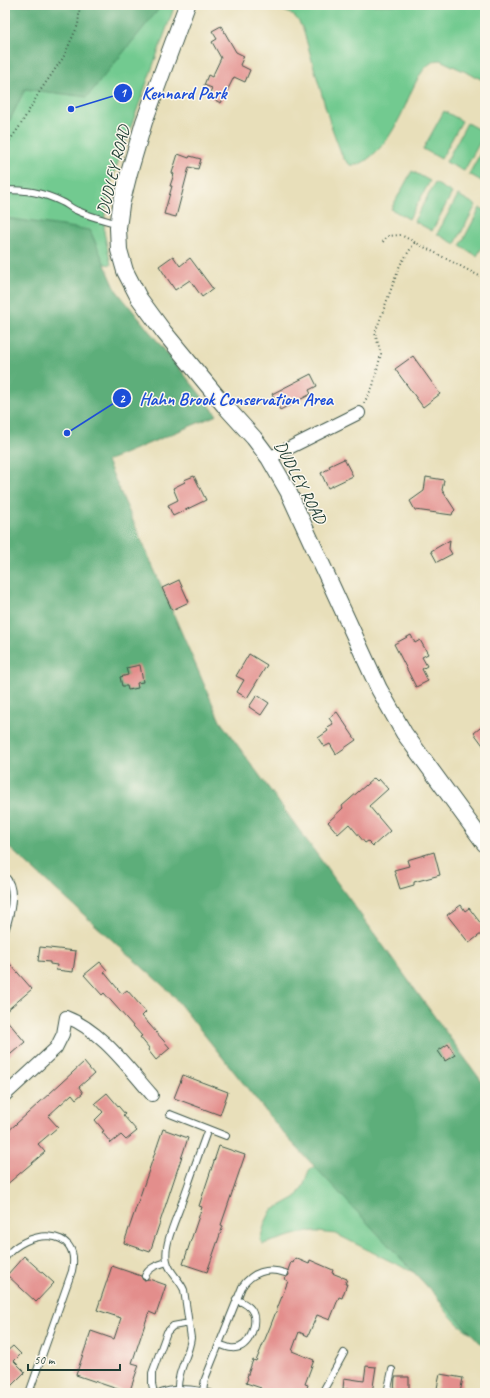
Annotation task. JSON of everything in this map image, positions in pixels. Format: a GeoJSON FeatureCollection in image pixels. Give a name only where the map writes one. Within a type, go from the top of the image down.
{"type":"FeatureCollection","features":[{"type":"Feature","properties":{"kind":"street","name":"DUDLEY ROAD"},"geometry":{"type":"LineString","coordinates":[[187,5],[144,122],[121,205],[119,250],[125,271],[139,298],[164,332],[224,406],[254,438],[269,458],[288,491],[378,689],[404,733],[485,844]]}},
{"type":"Feature","properties":{"kind":"street"},"geometry":{"type":"LineString","coordinates":[[269,458],[359,413]]}},
{"type":"Feature","properties":{"kind":"street"},"geometry":{"type":"LineString","coordinates":[[5,1095],[56,1048],[63,1034],[66,1018],[82,1024],[95,1033],[152,1095]]}},
{"type":"Feature","properties":{"kind":"lane"},"geometry":{"type":"LineString","coordinates":[[5,190],[26,190],[47,196],[63,202],[75,210],[92,217],[119,224]]}},
{"type":"Feature","properties":{"kind":"lane"},"geometry":{"type":"LineString","coordinates":[[5,876],[8,879],[11,890],[11,904],[5,931]]}},
{"type":"Feature","properties":{"kind":"lane"},"geometry":{"type":"LineString","coordinates":[[170,1114],[226,1136]]}},
{"type":"Feature","properties":{"kind":"lane"},"geometry":{"type":"LineString","coordinates":[[178,1389],[178,1377],[190,1342],[189,1323],[184,1290],[167,1262],[167,1252],[172,1232],[208,1129]]}},
{"type":"Feature","properties":{"kind":"lane"},"geometry":{"type":"LineString","coordinates":[[5,1258],[15,1247],[33,1238],[44,1236],[52,1236],[63,1240],[72,1249],[74,1256],[74,1262],[62,1301],[29,1393]]}},
{"type":"Feature","properties":{"kind":"lane"},"geometry":{"type":"LineString","coordinates":[[145,1276],[152,1267],[167,1262]]}},
{"type":"Feature","properties":{"kind":"lane"},"geometry":{"type":"LineString","coordinates":[[203,1392],[205,1379],[242,1287],[251,1276],[257,1273],[269,1270],[285,1272]]}},
{"type":"Feature","properties":{"kind":"lane"},"geometry":{"type":"LineString","coordinates":[[219,1344],[228,1348],[238,1348],[246,1343],[254,1327],[254,1314],[249,1307],[236,1299]]}},
{"type":"Feature","properties":{"kind":"lane"},"geometry":{"type":"LineString","coordinates":[[154,1393],[152,1373],[167,1332],[173,1326],[189,1323]]}},
{"type":"Feature","properties":{"kind":"lane"},"geometry":{"type":"LineString","coordinates":[[322,1393],[344,1352]]}},
{"type":"Feature","properties":{"kind":"lane"},"geometry":{"type":"LineString","coordinates":[[387,1393],[392,1370]]}},
{"type":"Feature","properties":{"kind":"lane"},"geometry":{"type":"LineString","coordinates":[[160,1393],[178,1389],[210,1393]]}},
{"type":"Feature","properties":{"kind":"path"},"geometry":{"type":"LineString","coordinates":[[5,147],[20,126],[40,91],[63,58],[78,24],[80,5]]}},
{"type":"Feature","properties":{"kind":"path"},"geometry":{"type":"LineString","coordinates":[[382,242],[388,236],[401,235],[485,279]]}},
{"type":"Feature","properties":{"kind":"path"},"geometry":{"type":"LineString","coordinates":[[359,413],[373,386],[381,354],[375,333],[400,265],[415,242]]}},
{"type":"Feature","properties":{"kind":"green space"},"geometry":{"type":"Polygon","coordinates":[[[5,5],[175,5],[112,179],[105,213],[104,232],[111,265],[95,262],[5,257],[5,5]]]}},
{"type":"Feature","properties":{"kind":"green space"},"geometry":{"type":"Polygon","coordinates":[[[5,5],[162,5],[87,97],[25,89],[5,130],[5,5]]]}},
{"type":"Feature","properties":{"kind":"green space"},"geometry":{"type":"Polygon","coordinates":[[[274,5],[485,5],[485,81],[440,60],[433,62],[426,67],[420,75],[397,124],[385,142],[374,154],[360,164],[350,165],[343,158],[330,123],[303,29],[293,15],[279,9],[274,5]]]}},
{"type":"Feature","properties":{"kind":"green space"},"geometry":{"type":"Polygon","coordinates":[[[444,111],[462,121],[441,159],[423,149],[444,111]]]}},
{"type":"Feature","properties":{"kind":"green space"},"geometry":{"type":"Polygon","coordinates":[[[467,123],[485,133],[464,171],[446,162],[467,123]]]}},
{"type":"Feature","properties":{"kind":"green space"},"geometry":{"type":"Polygon","coordinates":[[[485,145],[485,183],[469,174],[485,145]]]}},
{"type":"Feature","properties":{"kind":"green space"},"geometry":{"type":"Polygon","coordinates":[[[412,171],[430,181],[409,219],[391,209],[412,171]]]}},
{"type":"Feature","properties":{"kind":"green space"},"geometry":{"type":"Polygon","coordinates":[[[435,183],[452,193],[432,231],[414,221],[435,183]]]}},
{"type":"Feature","properties":{"kind":"green space"},"geometry":{"type":"Polygon","coordinates":[[[458,195],[476,205],[455,244],[437,234],[458,195]]]}},
{"type":"Feature","properties":{"kind":"green space"},"geometry":{"type":"Polygon","coordinates":[[[480,208],[485,210],[485,242],[477,256],[460,246],[480,208]]]}},
{"type":"Feature","properties":{"kind":"green space"},"geometry":{"type":"Polygon","coordinates":[[[5,218],[90,230],[116,290],[217,415],[107,461],[220,721],[485,1086],[485,1348],[284,1134],[170,992],[5,844],[5,218]]]}},
{"type":"Feature","properties":{"kind":"green space"},"geometry":{"type":"Polygon","coordinates":[[[318,1164],[479,1339],[458,1324],[446,1311],[432,1289],[415,1273],[336,1234],[308,1231],[263,1244],[260,1240],[265,1223],[271,1211],[296,1197],[303,1186],[309,1170],[318,1164]]]}},
{"type":"Feature","properties":{"kind":"building"},"geometry":{"type":"Polygon","coordinates":[[[221,26],[236,52],[244,56],[240,65],[250,70],[245,82],[234,77],[221,103],[208,97],[212,88],[204,85],[208,75],[212,77],[221,58],[212,42],[217,39],[212,31],[221,26]]]}},
{"type":"Feature","properties":{"kind":"building"},"geometry":{"type":"Polygon","coordinates":[[[178,154],[189,158],[190,156],[201,159],[198,169],[189,167],[176,217],[164,214],[172,186],[170,186],[174,174],[172,173],[178,154]]]}},
{"type":"Feature","properties":{"kind":"building"},"geometry":{"type":"Polygon","coordinates":[[[173,256],[180,266],[190,258],[213,289],[202,297],[190,280],[175,290],[159,266],[173,256]]]}},
{"type":"Feature","properties":{"kind":"building"},"geometry":{"type":"Polygon","coordinates":[[[413,356],[440,394],[423,407],[395,369],[413,356]]]}},
{"type":"Feature","properties":{"kind":"building"},"geometry":{"type":"Polygon","coordinates":[[[311,374],[317,386],[309,390],[311,394],[280,410],[272,394],[311,374]]]}},
{"type":"Feature","properties":{"kind":"building"},"geometry":{"type":"Polygon","coordinates":[[[344,459],[353,476],[328,488],[321,473],[330,468],[329,466],[344,459]]]}},
{"type":"Feature","properties":{"kind":"building"},"geometry":{"type":"Polygon","coordinates":[[[194,476],[206,500],[173,516],[168,505],[178,500],[173,488],[185,482],[184,480],[194,476]]]}},
{"type":"Feature","properties":{"kind":"building"},"geometry":{"type":"Polygon","coordinates":[[[426,477],[444,480],[442,490],[455,510],[452,515],[415,510],[410,501],[424,491],[426,477]]]}},
{"type":"Feature","properties":{"kind":"building"},"geometry":{"type":"Polygon","coordinates":[[[450,540],[449,549],[452,554],[437,562],[431,551],[450,540]]]}},
{"type":"Feature","properties":{"kind":"building"},"geometry":{"type":"Polygon","coordinates":[[[179,580],[189,602],[172,610],[162,588],[179,580]]]}},
{"type":"Feature","properties":{"kind":"building"},"geometry":{"type":"Polygon","coordinates":[[[411,635],[415,643],[420,640],[428,654],[422,657],[427,666],[422,669],[428,681],[416,687],[394,644],[411,635]]]}},
{"type":"Feature","properties":{"kind":"building"},"geometry":{"type":"Polygon","coordinates":[[[249,654],[267,665],[247,698],[237,692],[244,680],[236,676],[249,654]]]}},
{"type":"Feature","properties":{"kind":"building"},"geometry":{"type":"Polygon","coordinates":[[[140,665],[143,682],[137,683],[138,688],[128,690],[127,686],[122,686],[120,677],[128,675],[126,668],[140,665]]]}},
{"type":"Feature","properties":{"kind":"building"},"geometry":{"type":"Polygon","coordinates":[[[257,695],[269,703],[261,715],[249,707],[257,695]]]}},
{"type":"Feature","properties":{"kind":"building"},"geometry":{"type":"Polygon","coordinates":[[[337,712],[356,740],[336,754],[330,744],[324,747],[318,738],[328,731],[326,728],[333,724],[329,718],[337,712]]]}},
{"type":"Feature","properties":{"kind":"building"},"geometry":{"type":"Polygon","coordinates":[[[485,724],[485,748],[474,733],[485,724]]]}},
{"type":"Feature","properties":{"kind":"building"},"geometry":{"type":"Polygon","coordinates":[[[374,778],[377,781],[379,779],[388,789],[369,806],[390,831],[373,846],[368,841],[365,843],[349,824],[338,834],[328,822],[343,808],[342,806],[374,778]]]}},
{"type":"Feature","properties":{"kind":"building"},"geometry":{"type":"Polygon","coordinates":[[[434,852],[440,875],[414,882],[414,885],[400,889],[394,870],[409,866],[407,860],[434,852]]]}},
{"type":"Feature","properties":{"kind":"building"},"geometry":{"type":"Polygon","coordinates":[[[461,905],[465,911],[469,908],[485,929],[485,931],[469,943],[447,915],[461,905]]]}},
{"type":"Feature","properties":{"kind":"building"},"geometry":{"type":"Polygon","coordinates":[[[40,947],[76,951],[73,972],[56,970],[57,965],[50,964],[50,962],[38,961],[40,947]]]}},
{"type":"Feature","properties":{"kind":"building"},"geometry":{"type":"Polygon","coordinates":[[[5,958],[32,989],[5,1012],[5,958]]]}},
{"type":"Feature","properties":{"kind":"building"},"geometry":{"type":"Polygon","coordinates":[[[100,962],[107,970],[104,972],[122,994],[127,990],[146,1012],[142,1016],[170,1048],[156,1060],[140,1037],[142,1036],[104,993],[102,995],[84,975],[100,962]]]}},
{"type":"Feature","properties":{"kind":"building"},"geometry":{"type":"Polygon","coordinates":[[[5,1018],[25,1042],[5,1059],[5,1018]]]}},
{"type":"Feature","properties":{"kind":"building"},"geometry":{"type":"Polygon","coordinates":[[[448,1044],[455,1055],[445,1061],[438,1051],[448,1044]]]}},
{"type":"Feature","properties":{"kind":"building"},"geometry":{"type":"Polygon","coordinates":[[[84,1062],[94,1074],[79,1087],[83,1093],[76,1099],[72,1094],[48,1116],[58,1127],[38,1144],[45,1152],[5,1186],[5,1134],[84,1062]]]}},
{"type":"Feature","properties":{"kind":"building"},"geometry":{"type":"Polygon","coordinates":[[[183,1075],[228,1092],[220,1115],[174,1098],[183,1075]]]}},
{"type":"Feature","properties":{"kind":"building"},"geometry":{"type":"Polygon","coordinates":[[[107,1093],[137,1131],[126,1140],[121,1135],[111,1143],[95,1120],[103,1112],[95,1103],[107,1093]]]}},
{"type":"Feature","properties":{"kind":"building"},"geometry":{"type":"Polygon","coordinates":[[[163,1129],[188,1138],[150,1252],[124,1243],[163,1129]]]}},
{"type":"Feature","properties":{"kind":"building"},"geometry":{"type":"Polygon","coordinates":[[[219,1146],[245,1155],[221,1225],[223,1226],[207,1272],[183,1264],[202,1207],[199,1206],[219,1146]]]}},
{"type":"Feature","properties":{"kind":"building"},"geometry":{"type":"Polygon","coordinates":[[[24,1256],[54,1283],[36,1302],[7,1275],[24,1256]]]}},
{"type":"Feature","properties":{"kind":"building"},"geometry":{"type":"Polygon","coordinates":[[[295,1258],[309,1264],[310,1260],[333,1270],[332,1273],[347,1279],[345,1284],[347,1284],[342,1298],[339,1297],[330,1320],[317,1315],[308,1336],[299,1332],[292,1351],[314,1360],[305,1384],[308,1385],[305,1393],[259,1393],[261,1388],[246,1383],[247,1377],[253,1360],[256,1361],[270,1327],[288,1281],[284,1279],[289,1275],[288,1270],[291,1262],[293,1263],[295,1258]]]}},
{"type":"Feature","properties":{"kind":"building"},"geometry":{"type":"Polygon","coordinates":[[[112,1266],[141,1276],[143,1280],[149,1279],[166,1285],[156,1315],[149,1312],[132,1363],[139,1365],[129,1393],[76,1375],[91,1331],[114,1339],[121,1318],[97,1310],[112,1266]]]}},
{"type":"Feature","properties":{"kind":"building"},"geometry":{"type":"Polygon","coordinates":[[[13,1346],[21,1354],[14,1361],[25,1372],[5,1392],[5,1351],[6,1352],[13,1346]]]}},
{"type":"Feature","properties":{"kind":"building"},"geometry":{"type":"Polygon","coordinates":[[[366,1366],[376,1367],[372,1393],[347,1393],[348,1389],[343,1389],[344,1378],[364,1381],[366,1366]]]}},
{"type":"Feature","properties":{"kind":"building"},"geometry":{"type":"Polygon","coordinates":[[[440,1374],[463,1378],[460,1393],[436,1393],[440,1374]]]}},
{"type":"Feature","properties":{"kind":"building"},"geometry":{"type":"Polygon","coordinates":[[[395,1377],[409,1377],[409,1393],[394,1393],[395,1377]]]}},
{"type":"Feature","properties":{"kind":"place","name":"Kennard Park"},"geometry":{"type":"Point","coordinates":[71,109]}},
{"type":"Feature","properties":{"kind":"place","name":"Hahn Brook Conservation Area"},"geometry":{"type":"Point","coordinates":[67,433]}}]}
